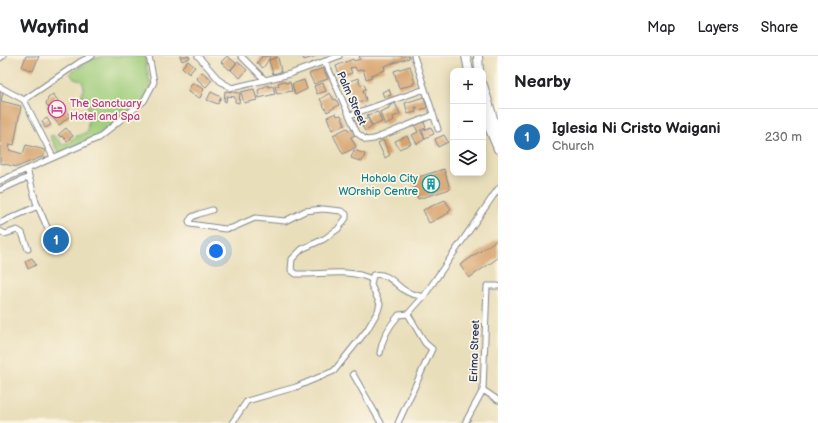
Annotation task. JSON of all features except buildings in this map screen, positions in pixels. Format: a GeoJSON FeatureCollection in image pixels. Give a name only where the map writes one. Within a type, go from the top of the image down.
{"type":"FeatureCollection","features":[{"type":"Feature","properties":{"kind":"main road"},"geometry":{"type":"LineString","coordinates":[[466,56],[468,68]]}},
{"type":"Feature","properties":{"kind":"main road"},"geometry":{"type":"LineString","coordinates":[[478,56],[479,68]]}},
{"type":"Feature","properties":{"kind":"main road"},"geometry":{"type":"LineString","coordinates":[[486,95],[498,135]]}},
{"type":"Feature","properties":{"kind":"main road"},"geometry":{"type":"LineString","coordinates":[[486,120],[498,149]]}},
{"type":"Feature","properties":{"kind":"street"},"geometry":{"type":"LineString","coordinates":[[24,100],[80,62],[92,56]]}},
{"type":"Feature","properties":{"kind":"street"},"geometry":{"type":"LineString","coordinates":[[0,180],[98,138],[144,101],[154,82],[149,56]]}},
{"type":"Feature","properties":{"kind":"street"},"geometry":{"type":"LineString","coordinates":[[198,56],[220,81],[232,88],[290,74],[338,56]]}},
{"type":"Feature","properties":{"kind":"street"},"geometry":{"type":"LineString","coordinates":[[241,56],[265,80]]}},
{"type":"Feature","properties":{"kind":"street"},"geometry":{"type":"LineString","coordinates":[[414,56],[438,129]]}},
{"type":"Feature","properties":{"kind":"street","name":"Palm Street"},"geometry":{"type":"LineString","coordinates":[[325,61],[357,133],[366,140],[374,139],[434,115]]}},
{"type":"Feature","properties":{"kind":"street"},"geometry":{"type":"LineString","coordinates":[[0,87],[24,100],[53,157]]}},
{"type":"Feature","properties":{"kind":"street"},"geometry":{"type":"LineString","coordinates":[[350,115],[425,89]]}},
{"type":"Feature","properties":{"kind":"street"},"geometry":{"type":"LineString","coordinates":[[27,169],[38,206],[47,227]]}},
{"type":"Feature","properties":{"kind":"street"},"geometry":{"type":"LineString","coordinates":[[0,190],[29,177]]}},
{"type":"Feature","properties":{"kind":"street"},"geometry":{"type":"LineString","coordinates":[[380,354],[384,336],[392,322],[399,315],[408,314],[423,297],[498,189]]}},
{"type":"Feature","properties":{"kind":"street"},"geometry":{"type":"LineString","coordinates":[[0,223],[38,206]]}},
{"type":"Feature","properties":{"kind":"street"},"geometry":{"type":"LineString","coordinates":[[212,210],[192,217],[188,221],[190,224],[225,229],[232,228],[255,218],[285,221],[305,211],[323,209],[340,211],[346,214],[346,218],[338,229],[324,239],[302,249],[292,258],[291,270],[296,274],[334,273],[363,275],[371,279]]}},
{"type":"Feature","properties":{"kind":"street"},"geometry":{"type":"LineString","coordinates":[[0,231],[5,234],[17,230],[22,233],[28,249]]}},
{"type":"Feature","properties":{"kind":"street"},"geometry":{"type":"LineString","coordinates":[[232,423],[247,402],[296,387],[334,371],[367,330],[378,312],[380,304],[371,285],[373,275],[379,274],[394,281],[405,291],[423,297]]}},
{"type":"Feature","properties":{"kind":"street","name":"Erima Street"},"geometry":{"type":"LineString","coordinates":[[465,423],[483,390],[487,286],[498,286]]}},
{"type":"Feature","properties":{"kind":"street"},"geometry":{"type":"LineString","coordinates":[[398,423],[432,350],[425,343],[408,314]]}},
{"type":"Feature","properties":{"kind":"street"},"geometry":{"type":"LineString","coordinates":[[353,374],[381,423]]}},
{"type":"Feature","properties":{"kind":"street"},"geometry":{"type":"LineString","coordinates":[[483,390],[498,400]]}},
{"type":"Feature","properties":{"kind":"green space"},"geometry":{"type":"Polygon","coordinates":[[[104,56],[144,56],[151,88],[144,100],[97,137],[63,152],[58,152],[50,136],[53,135],[62,144],[68,143],[75,137],[87,132],[88,108],[81,96],[84,88],[82,81],[74,79],[70,73],[92,59],[104,56]]]}},
{"type":"Feature","properties":{"kind":"place","name":"The Sanctuary Hotel and Spa"},"geometry":{"type":"Point","coordinates":[57,109]}},
{"type":"Feature","properties":{"kind":"place","name":"Hohola City WOrship Centre"},"geometry":{"type":"Point","coordinates":[431,184]}},
{"type":"Feature","properties":{"kind":"place","name":"Iglesia Ni Cristo Waigani"},"geometry":{"type":"Point","coordinates":[56,240]}}]}
